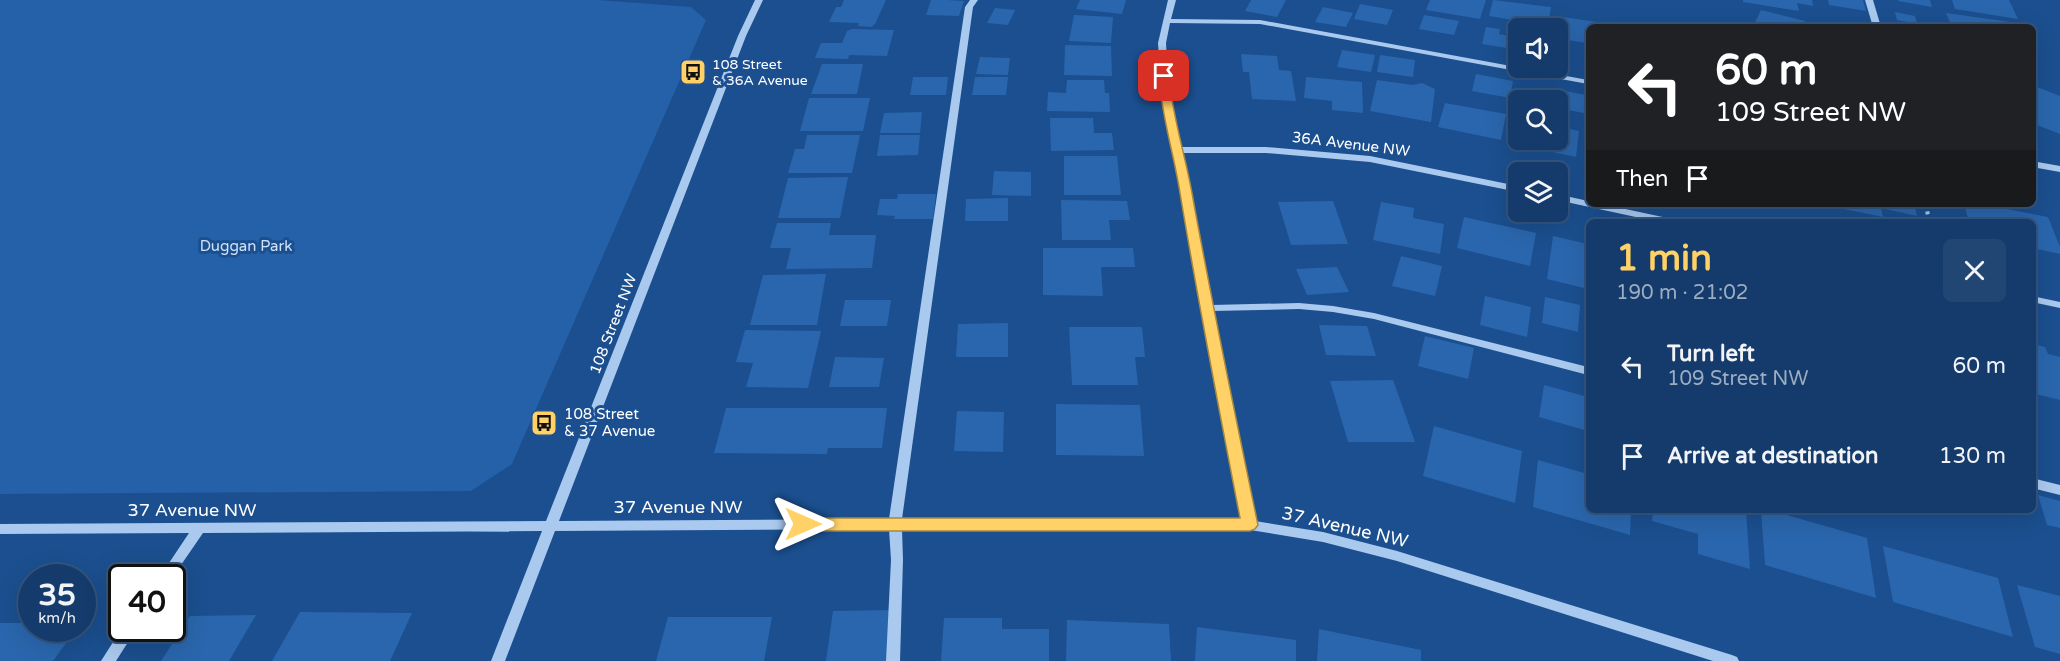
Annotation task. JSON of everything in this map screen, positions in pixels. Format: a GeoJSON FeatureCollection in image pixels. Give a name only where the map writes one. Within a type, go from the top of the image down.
{"type":"FeatureCollection","features":[{"type":"Feature","properties":{"kind":"street","name":"108 Street NW"},"geometry":{"type":"LineString","coordinates":[[498,661],[738,47],[759,0]]}},
{"type":"Feature","properties":{"kind":"street"},"geometry":{"type":"LineString","coordinates":[[893,661],[896,524],[969,7],[974,0]]}},
{"type":"Feature","properties":{"kind":"street"},"geometry":{"type":"LineString","coordinates":[[1172,0],[1162,43],[1165,93],[1250,525]]}},
{"type":"Feature","properties":{"kind":"street"},"geometry":{"type":"LineString","coordinates":[[1869,0],[1876,24]]}},
{"type":"Feature","properties":{"kind":"street"},"geometry":{"type":"LineString","coordinates":[[1167,21],[1260,22],[1586,82]]}},
{"type":"Feature","properties":{"kind":"street","name":"36A Avenue NW"},"geometry":{"type":"LineString","coordinates":[[1178,150],[1266,150],[1358,158],[1508,187]]}},
{"type":"Feature","properties":{"kind":"street"},"geometry":{"type":"LineString","coordinates":[[2036,165],[2060,169]]}},
{"type":"Feature","properties":{"kind":"street"},"geometry":{"type":"LineString","coordinates":[[1568,199],[1586,203]]}},
{"type":"Feature","properties":{"kind":"street"},"geometry":{"type":"LineString","coordinates":[[1603,207],[1658,219]]}},
{"type":"Feature","properties":{"kind":"street"},"geometry":{"type":"LineString","coordinates":[[2036,300],[2060,305]]}},
{"type":"Feature","properties":{"kind":"street"},"geometry":{"type":"LineString","coordinates":[[1206,308],[1299,306],[1333,309],[1374,316],[1586,370]]}},
{"type":"Feature","properties":{"kind":"street"},"geometry":{"type":"LineString","coordinates":[[2036,484],[2060,490]]}},
{"type":"Feature","properties":{"kind":"street","name":"37 Avenue NW"},"geometry":{"type":"LineString","coordinates":[[0,529],[896,524],[1250,525],[1323,537],[1397,556],[1732,661]]}},
{"type":"Feature","properties":{"kind":"street"},"geometry":{"type":"LineString","coordinates":[[175,564],[199,528]]}},
{"type":"Feature","properties":{"kind":"street"},"geometry":{"type":"LineString","coordinates":[[108,661],[121,642]]}},
{"type":"Feature","properties":{"kind":"green space","name":"Duggan Park"},"geometry":{"type":"Polygon","coordinates":[[[0,0],[598,0],[691,7],[706,20],[512,464],[471,491],[0,494],[0,0]]]}},
{"type":"Feature","properties":{"kind":"building"},"geometry":{"type":"Polygon","coordinates":[[[844,0],[886,0],[875,24],[871,27],[858,26],[859,23],[829,22],[836,7],[841,7],[844,0]]]}},
{"type":"Feature","properties":{"kind":"building"},"geometry":{"type":"Polygon","coordinates":[[[931,0],[964,1],[959,16],[926,15],[931,0]]]}},
{"type":"Feature","properties":{"kind":"building"},"geometry":{"type":"Polygon","coordinates":[[[1080,0],[1126,0],[1122,14],[1076,9],[1080,0]]]}},
{"type":"Feature","properties":{"kind":"building"},"geometry":{"type":"Polygon","coordinates":[[[1251,0],[1286,0],[1277,17],[1245,11],[1251,0]]]}},
{"type":"Feature","properties":{"kind":"building"},"geometry":{"type":"Polygon","coordinates":[[[1430,0],[1486,0],[1480,19],[1426,10],[1430,0]]]}},
{"type":"Feature","properties":{"kind":"building"},"geometry":{"type":"Polygon","coordinates":[[[1493,0],[1551,7],[1549,18],[1508,19],[1489,16],[1493,0]]]}},
{"type":"Feature","properties":{"kind":"building"},"geometry":{"type":"Polygon","coordinates":[[[1743,0],[1812,0],[1813,6],[1797,3],[1799,11],[1743,2],[1743,0]]]}},
{"type":"Feature","properties":{"kind":"building"},"geometry":{"type":"Polygon","coordinates":[[[1828,0],[1863,0],[1866,11],[1829,5],[1828,0]]]}},
{"type":"Feature","properties":{"kind":"building"},"geometry":{"type":"Polygon","coordinates":[[[1930,0],[1932,7],[1898,1],[1930,0]]]}},
{"type":"Feature","properties":{"kind":"building"},"geometry":{"type":"Polygon","coordinates":[[[1952,0],[2009,0],[2018,19],[1955,9],[1952,0]]]}},
{"type":"Feature","properties":{"kind":"building"},"geometry":{"type":"Polygon","coordinates":[[[1360,4],[1393,10],[1387,25],[1354,19],[1360,4]]]}},
{"type":"Feature","properties":{"kind":"building"},"geometry":{"type":"Polygon","coordinates":[[[1323,7],[1353,13],[1346,27],[1315,22],[1323,7]]]}},
{"type":"Feature","properties":{"kind":"building"},"geometry":{"type":"Polygon","coordinates":[[[995,8],[1015,10],[1008,25],[987,23],[995,8]]]}},
{"type":"Feature","properties":{"kind":"building"},"geometry":{"type":"Polygon","coordinates":[[[1761,10],[1805,21],[1804,24],[1754,24],[1761,10]]]}},
{"type":"Feature","properties":{"kind":"building"},"geometry":{"type":"Polygon","coordinates":[[[1895,12],[1915,16],[1917,24],[1897,20],[1895,12]]]}},
{"type":"Feature","properties":{"kind":"building"},"geometry":{"type":"Polygon","coordinates":[[[1946,13],[2018,24],[1963,24],[1950,22],[1946,13]]]}},
{"type":"Feature","properties":{"kind":"building"},"geometry":{"type":"Polygon","coordinates":[[[1074,15],[1113,17],[1111,43],[1069,41],[1074,15]]]}},
{"type":"Feature","properties":{"kind":"building"},"geometry":{"type":"Polygon","coordinates":[[[1424,15],[1459,21],[1454,35],[1419,29],[1424,15]]]}},
{"type":"Feature","properties":{"kind":"building"},"geometry":{"type":"Polygon","coordinates":[[[1563,17],[1596,22],[1596,24],[1586,24],[1586,43],[1568,40],[1568,18],[1563,17]]]}},
{"type":"Feature","properties":{"kind":"building"},"geometry":{"type":"Polygon","coordinates":[[[1486,27],[1500,29],[1499,34],[1508,36],[1508,48],[1482,44],[1486,27]]]}},
{"type":"Feature","properties":{"kind":"building"},"geometry":{"type":"Polygon","coordinates":[[[852,29],[894,30],[887,56],[849,55],[848,59],[815,58],[821,43],[842,43],[847,31],[852,29]]]}},
{"type":"Feature","properties":{"kind":"building"},"geometry":{"type":"Polygon","coordinates":[[[1065,45],[1111,46],[1112,76],[1064,75],[1065,45]]]}},
{"type":"Feature","properties":{"kind":"building"},"geometry":{"type":"Polygon","coordinates":[[[1342,50],[1375,55],[1371,72],[1337,67],[1342,50]]]}},
{"type":"Feature","properties":{"kind":"building"},"geometry":{"type":"Polygon","coordinates":[[[1241,54],[1277,56],[1279,70],[1291,71],[1296,101],[1252,99],[1249,72],[1243,72],[1241,54]]]}},
{"type":"Feature","properties":{"kind":"building"},"geometry":{"type":"Polygon","coordinates":[[[1380,55],[1415,60],[1413,77],[1377,72],[1380,55]]]}},
{"type":"Feature","properties":{"kind":"building"},"geometry":{"type":"Polygon","coordinates":[[[980,57],[1010,58],[1008,75],[976,74],[980,57]]]}},
{"type":"Feature","properties":{"kind":"building"},"geometry":{"type":"Polygon","coordinates":[[[822,64],[863,64],[857,94],[811,94],[822,64]]]}},
{"type":"Feature","properties":{"kind":"building"},"geometry":{"type":"Polygon","coordinates":[[[1476,74],[1513,81],[1511,90],[1508,90],[1508,98],[1472,91],[1476,74]]]}},
{"type":"Feature","properties":{"kind":"building"},"geometry":{"type":"Polygon","coordinates":[[[913,77],[948,77],[946,95],[910,95],[913,77]]]}},
{"type":"Feature","properties":{"kind":"building"},"geometry":{"type":"Polygon","coordinates":[[[975,77],[1008,77],[1006,95],[972,95],[975,77]]]}},
{"type":"Feature","properties":{"kind":"building"},"geometry":{"type":"Polygon","coordinates":[[[1306,77],[1362,82],[1363,113],[1332,110],[1332,101],[1304,98],[1306,77]]]}},
{"type":"Feature","properties":{"kind":"building"},"geometry":{"type":"Polygon","coordinates":[[[1067,80],[1104,80],[1105,93],[1109,93],[1110,112],[1047,111],[1048,92],[1066,93],[1067,80]]]}},
{"type":"Feature","properties":{"kind":"building"},"geometry":{"type":"Polygon","coordinates":[[[1377,80],[1413,85],[1422,83],[1435,89],[1431,122],[1370,111],[1377,80]]]}},
{"type":"Feature","properties":{"kind":"building"},"geometry":{"type":"Polygon","coordinates":[[[2036,87],[2060,96],[2060,134],[2036,125],[2036,87]]]}},
{"type":"Feature","properties":{"kind":"building"},"geometry":{"type":"Polygon","coordinates":[[[1568,92],[1586,95],[1584,113],[1568,110],[1568,92]]]}},
{"type":"Feature","properties":{"kind":"building"},"geometry":{"type":"Polygon","coordinates":[[[809,98],[870,98],[863,131],[800,131],[809,98]]]}},
{"type":"Feature","properties":{"kind":"building"},"geometry":{"type":"Polygon","coordinates":[[[1445,103],[1506,114],[1501,140],[1438,127],[1445,103]]]}},
{"type":"Feature","properties":{"kind":"building"},"geometry":{"type":"Polygon","coordinates":[[[922,112],[920,133],[880,133],[884,113],[922,112]]]}},
{"type":"Feature","properties":{"kind":"building"},"geometry":{"type":"Polygon","coordinates":[[[1050,118],[1093,118],[1094,133],[1112,133],[1114,150],[1051,151],[1050,118]]]}},
{"type":"Feature","properties":{"kind":"building"},"geometry":{"type":"Polygon","coordinates":[[[1568,128],[1579,131],[1576,157],[1543,150],[1568,150],[1568,128]]]}},
{"type":"Feature","properties":{"kind":"building"},"geometry":{"type":"Polygon","coordinates":[[[807,135],[860,135],[852,173],[788,173],[795,149],[804,149],[807,135]]]}},
{"type":"Feature","properties":{"kind":"building"},"geometry":{"type":"Polygon","coordinates":[[[880,135],[920,135],[918,155],[877,156],[880,135]]]}},
{"type":"Feature","properties":{"kind":"building"},"geometry":{"type":"Polygon","coordinates":[[[1064,156],[1117,156],[1121,195],[1064,195],[1064,156]]]}},
{"type":"Feature","properties":{"kind":"building"},"geometry":{"type":"Polygon","coordinates":[[[994,171],[1031,172],[1031,196],[992,195],[994,171]]]}},
{"type":"Feature","properties":{"kind":"building"},"geometry":{"type":"Polygon","coordinates":[[[848,177],[840,218],[778,218],[788,178],[848,177]]]}},
{"type":"Feature","properties":{"kind":"building"},"geometry":{"type":"Polygon","coordinates":[[[898,194],[936,194],[933,219],[894,219],[895,216],[877,215],[880,199],[897,199],[898,194]]]}},
{"type":"Feature","properties":{"kind":"building"},"geometry":{"type":"Polygon","coordinates":[[[1008,198],[1008,221],[965,221],[966,199],[1008,198]]]}},
{"type":"Feature","properties":{"kind":"building"},"geometry":{"type":"Polygon","coordinates":[[[1061,200],[1127,201],[1130,220],[1109,220],[1111,240],[1062,240],[1061,200]]]}},
{"type":"Feature","properties":{"kind":"building"},"geometry":{"type":"Polygon","coordinates":[[[1333,201],[1348,244],[1291,245],[1278,202],[1333,201]]]}},
{"type":"Feature","properties":{"kind":"building"},"geometry":{"type":"Polygon","coordinates":[[[1381,202],[1414,208],[1413,218],[1444,224],[1440,254],[1373,240],[1381,202]]]}},
{"type":"Feature","properties":{"kind":"building"},"geometry":{"type":"Polygon","coordinates":[[[1915,207],[1917,216],[1881,208],[1883,217],[1839,208],[1915,207]]]}},
{"type":"Feature","properties":{"kind":"building"},"geometry":{"type":"Polygon","coordinates":[[[1965,207],[1996,207],[2048,217],[2060,247],[2060,254],[2036,249],[2036,219],[1968,219],[1965,207]]]}},
{"type":"Feature","properties":{"kind":"building"},"geometry":{"type":"Polygon","coordinates":[[[1464,217],[1536,233],[1530,266],[1457,248],[1464,217]]]}},
{"type":"Feature","properties":{"kind":"building"},"geometry":{"type":"Polygon","coordinates":[[[777,223],[831,223],[829,235],[876,235],[872,268],[786,269],[791,248],[770,248],[777,223]]]}},
{"type":"Feature","properties":{"kind":"building"},"geometry":{"type":"Polygon","coordinates":[[[1553,236],[1586,244],[1586,289],[1547,279],[1553,236]]]}},
{"type":"Feature","properties":{"kind":"building"},"geometry":{"type":"Polygon","coordinates":[[[1043,248],[1133,248],[1135,267],[1101,267],[1103,296],[1043,295],[1043,248]]]}},
{"type":"Feature","properties":{"kind":"building"},"geometry":{"type":"Polygon","coordinates":[[[1401,256],[1442,266],[1435,296],[1392,286],[1401,256]]]}},
{"type":"Feature","properties":{"kind":"building"},"geometry":{"type":"Polygon","coordinates":[[[1337,267],[1349,292],[1307,295],[1296,269],[1337,267]]]}},
{"type":"Feature","properties":{"kind":"building"},"geometry":{"type":"Polygon","coordinates":[[[826,274],[817,325],[750,325],[763,275],[826,274]]]}},
{"type":"Feature","properties":{"kind":"building"},"geometry":{"type":"Polygon","coordinates":[[[1485,296],[1531,307],[1527,337],[1480,325],[1485,296]]]}},
{"type":"Feature","properties":{"kind":"building"},"geometry":{"type":"Polygon","coordinates":[[[1545,297],[1580,305],[1578,332],[1542,323],[1545,297]]]}},
{"type":"Feature","properties":{"kind":"building"},"geometry":{"type":"Polygon","coordinates":[[[845,300],[891,300],[887,326],[840,326],[845,300]]]}},
{"type":"Feature","properties":{"kind":"building"},"geometry":{"type":"Polygon","coordinates":[[[1008,323],[1008,357],[956,357],[958,324],[1008,323]]]}},
{"type":"Feature","properties":{"kind":"building"},"geometry":{"type":"Polygon","coordinates":[[[1319,325],[1367,326],[1376,356],[1326,355],[1319,325]]]}},
{"type":"Feature","properties":{"kind":"building"},"geometry":{"type":"Polygon","coordinates":[[[1069,327],[1142,327],[1145,357],[1135,357],[1138,385],[1072,385],[1069,327]]]}},
{"type":"Feature","properties":{"kind":"building"},"geometry":{"type":"Polygon","coordinates":[[[745,330],[821,331],[808,388],[746,387],[753,363],[736,362],[745,330]]]}},
{"type":"Feature","properties":{"kind":"building"},"geometry":{"type":"Polygon","coordinates":[[[1425,336],[1474,348],[1468,379],[1418,366],[1425,336]]]}},
{"type":"Feature","properties":{"kind":"building"},"geometry":{"type":"Polygon","coordinates":[[[2036,345],[2045,347],[2048,354],[2060,357],[2060,400],[2036,394],[2036,345]]]}},
{"type":"Feature","properties":{"kind":"building"},"geometry":{"type":"Polygon","coordinates":[[[835,357],[884,358],[879,387],[829,387],[835,357]]]}},
{"type":"Feature","properties":{"kind":"building"},"geometry":{"type":"Polygon","coordinates":[[[1393,380],[1415,442],[1348,442],[1330,381],[1393,380]]]}},
{"type":"Feature","properties":{"kind":"building"},"geometry":{"type":"Polygon","coordinates":[[[1544,385],[1586,396],[1586,430],[1539,417],[1544,385]]]}},
{"type":"Feature","properties":{"kind":"building"},"geometry":{"type":"Polygon","coordinates":[[[1056,404],[1140,405],[1144,456],[1056,455],[1056,404]]]}},
{"type":"Feature","properties":{"kind":"building"},"geometry":{"type":"Polygon","coordinates":[[[726,408],[887,408],[882,448],[828,448],[827,454],[714,453],[726,408]]]}},
{"type":"Feature","properties":{"kind":"building"},"geometry":{"type":"Polygon","coordinates":[[[957,411],[1004,412],[1003,452],[954,451],[957,411]]]}},
{"type":"Feature","properties":{"kind":"building"},"geometry":{"type":"Polygon","coordinates":[[[1434,426],[1522,451],[1515,503],[1423,476],[1434,426]]]}},
{"type":"Feature","properties":{"kind":"building"},"geometry":{"type":"Polygon","coordinates":[[[1538,460],[1586,473],[1586,513],[1631,513],[1630,535],[1533,507],[1538,460]]]}},
{"type":"Feature","properties":{"kind":"building"},"geometry":{"type":"Polygon","coordinates":[[[2038,495],[2060,501],[2060,528],[2047,525],[2038,495]]]}},
{"type":"Feature","properties":{"kind":"building"},"geometry":{"type":"Polygon","coordinates":[[[1653,513],[1746,513],[1750,569],[1698,554],[1698,534],[1652,521],[1653,513]]]}},
{"type":"Feature","properties":{"kind":"building"},"geometry":{"type":"Polygon","coordinates":[[[1761,513],[1780,513],[1867,538],[1876,598],[1765,565],[1761,513]]]}},
{"type":"Feature","properties":{"kind":"building"},"geometry":{"type":"Polygon","coordinates":[[[1883,546],[1998,578],[2013,637],[1893,602],[1883,546]]]}},
{"type":"Feature","properties":{"kind":"building"},"geometry":{"type":"Polygon","coordinates":[[[2017,585],[2060,596],[2060,654],[2035,647],[2017,585]]]}},
{"type":"Feature","properties":{"kind":"building"},"geometry":{"type":"Polygon","coordinates":[[[892,610],[887,661],[826,661],[833,611],[892,610]]]}},
{"type":"Feature","properties":{"kind":"building"},"geometry":{"type":"Polygon","coordinates":[[[300,612],[412,613],[390,661],[272,661],[300,612]]]}},
{"type":"Feature","properties":{"kind":"building"},"geometry":{"type":"Polygon","coordinates":[[[256,615],[229,661],[161,661],[173,642],[186,642],[186,622],[190,616],[256,615]]]}},
{"type":"Feature","properties":{"kind":"building"},"geometry":{"type":"Polygon","coordinates":[[[668,617],[772,617],[764,661],[656,661],[668,617]]]}},
{"type":"Feature","properties":{"kind":"building"},"geometry":{"type":"Polygon","coordinates":[[[944,618],[1002,618],[1002,629],[1049,629],[1049,661],[941,661],[944,618]]]}},
{"type":"Feature","properties":{"kind":"building"},"geometry":{"type":"Polygon","coordinates":[[[1067,620],[1169,624],[1171,661],[1066,661],[1067,620]]]}},
{"type":"Feature","properties":{"kind":"building"},"geometry":{"type":"Polygon","coordinates":[[[0,623],[18,623],[18,642],[67,642],[53,661],[0,661],[0,623]]]}},
{"type":"Feature","properties":{"kind":"building"},"geometry":{"type":"Polygon","coordinates":[[[1197,627],[1296,640],[1296,661],[1195,661],[1197,627]]]}},
{"type":"Feature","properties":{"kind":"building"},"geometry":{"type":"Polygon","coordinates":[[[1319,629],[1421,650],[1421,661],[1317,661],[1319,629]]]}},
{"type":"Feature","properties":{"kind":"place","name":"108 Street & 36A Avenue"},"geometry":{"type":"Point","coordinates":[693,72]}},
{"type":"Feature","properties":{"kind":"place","name":"108 Street & 37 Avenue"},"geometry":{"type":"Point","coordinates":[544,423]}},
{"type":"Feature","properties":{"kind":"route"},"geometry":{"type":"LineString","coordinates":[[803,524],[1189,523],[1250,525],[1206,308],[1178,150],[1165,93],[1164,76]]}}]}
